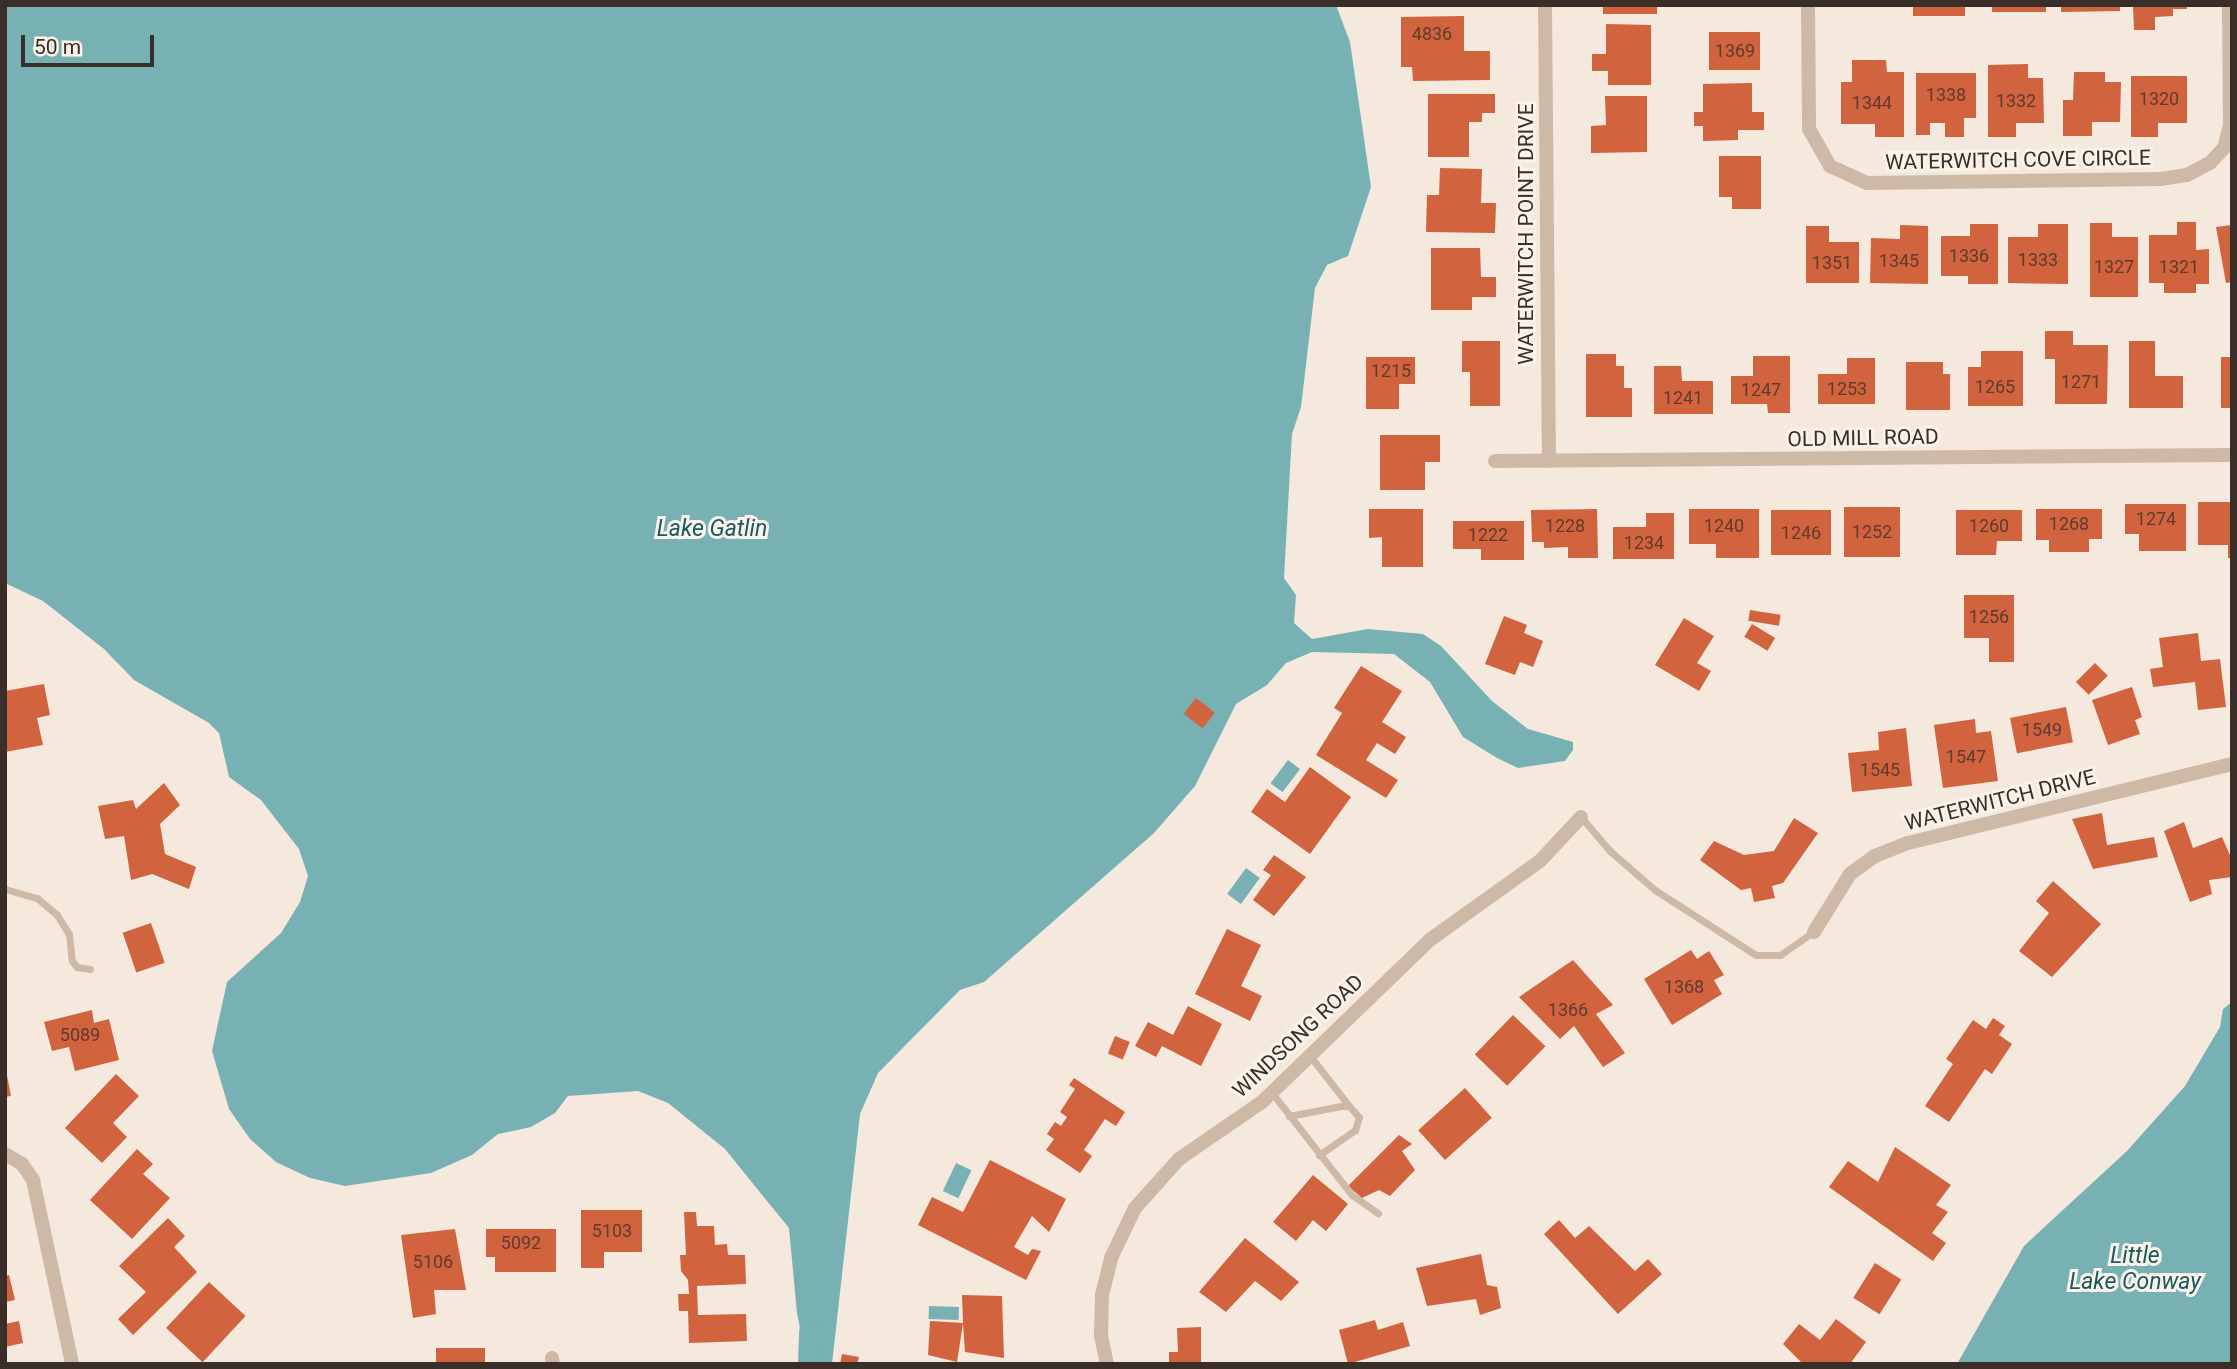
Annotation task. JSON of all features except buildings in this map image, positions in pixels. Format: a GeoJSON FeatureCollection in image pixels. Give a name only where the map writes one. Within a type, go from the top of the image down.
{"type":"FeatureCollection","features":[{"type":"Feature","properties":{"kind":"street","name":"WATERWITCH POINT DRIVE"},"geometry":{"type":"LineString","coordinates":[[1545,5],[1549,461]]}},
{"type":"Feature","properties":{"kind":"street","name":"WATERWITCH COVE CIRCLE"},"geometry":{"type":"LineString","coordinates":[[1808,5],[1810,129],[1830,166],[1867,183],[2161,179],[2186,175],[2210,163],[2224,148],[2230,126],[2229,5]]}},
{"type":"Feature","properties":{"kind":"street","name":"OLD MILL ROAD"},"geometry":{"type":"LineString","coordinates":[[1495,461],[2232,455]]}},
{"type":"Feature","properties":{"kind":"street","name":"WATERWITCH DRIVE"},"geometry":{"type":"LineString","coordinates":[[1814,932],[1850,874],[1875,856],[1909,843],[2232,764]]}},
{"type":"Feature","properties":{"kind":"street","name":"WINDSONG ROAD"},"geometry":{"type":"LineString","coordinates":[[1107,1364],[1101,1336],[1102,1295],[1111,1258],[1135,1208],[1179,1159],[1272,1093],[1431,939],[1540,861],[1581,817]]}},
{"type":"Feature","properties":{"kind":"street"},"geometry":{"type":"LineString","coordinates":[[5,1154],[22,1164],[33,1180],[72,1364]]}},
{"type":"Feature","properties":{"kind":"lane"},"geometry":{"type":"LineString","coordinates":[[1581,817],[1609,851],[1655,890],[1756,955],[1780,955],[1814,932]]}},
{"type":"Feature","properties":{"kind":"lane"},"geometry":{"type":"LineString","coordinates":[[5,889],[37,898],[57,915],[69,934],[72,961],[77,967],[90,969]]}},
{"type":"Feature","properties":{"kind":"lane"},"geometry":{"type":"LineString","coordinates":[[1310,1056],[1359,1117],[1355,1130],[1319,1155]]}},
{"type":"Feature","properties":{"kind":"lane"},"geometry":{"type":"LineString","coordinates":[[1272,1093],[1352,1195],[1378,1213]]}},
{"type":"Feature","properties":{"kind":"lane"},"geometry":{"type":"LineString","coordinates":[[1289,1116],[1349,1106]]}},
{"type":"Feature","properties":{"kind":"water","name":"Lake Gatlin"},"geometry":{"type":"Polygon","coordinates":[[[5,5],[1336,5],[1350,42],[1371,187],[1348,256],[1327,265],[1315,288],[1301,407],[1292,434],[1284,578],[1296,595],[1294,623],[1312,639],[1368,629],[1423,634],[1441,646],[1492,701],[1528,729],[1573,742],[1573,750],[1565,761],[1518,768],[1497,758],[1463,737],[1430,682],[1394,654],[1312,652],[1286,663],[1267,685],[1236,704],[1195,786],[1154,833],[984,982],[960,990],[878,1073],[860,1114],[832,1364],[807,1364],[797,1313],[789,1228],[725,1149],[668,1103],[638,1091],[568,1096],[555,1113],[531,1127],[498,1134],[472,1155],[431,1173],[345,1186],[310,1178],[276,1162],[250,1139],[229,1109],[212,1051],[227,982],[281,933],[300,902],[308,876],[299,849],[261,800],[229,777],[219,733],[209,723],[134,680],[104,649],[43,601],[5,583],[5,5]]]}},
{"type":"Feature","properties":{"kind":"water"},"geometry":{"type":"Polygon","coordinates":[[[1288,760],[1300,769],[1283,792],[1271,783],[1288,760]]]}},
{"type":"Feature","properties":{"kind":"water"},"geometry":{"type":"Polygon","coordinates":[[[1246,868],[1260,878],[1241,904],[1227,894],[1246,868]]]}},
{"type":"Feature","properties":{"kind":"water","name":"Little Lake Conway"},"geometry":{"type":"Polygon","coordinates":[[[2232,1002],[2232,1364],[1957,1364],[2024,1246],[2127,1151],[2185,1086],[2220,1027],[2223,1009],[2232,1002]]]}},
{"type":"Feature","properties":{"kind":"water"},"geometry":{"type":"Polygon","coordinates":[[[956,1163],[971,1170],[958,1198],[943,1191],[956,1163]]]}},
{"type":"Feature","properties":{"kind":"water"},"geometry":{"type":"Polygon","coordinates":[[[929,1306],[959,1307],[959,1320],[929,1319],[929,1306]]]}},
{"type":"Feature","properties":{"kind":"waterway"},"geometry":{"type":"LineString","coordinates":[[807,1364],[808,1330]]}}]}
